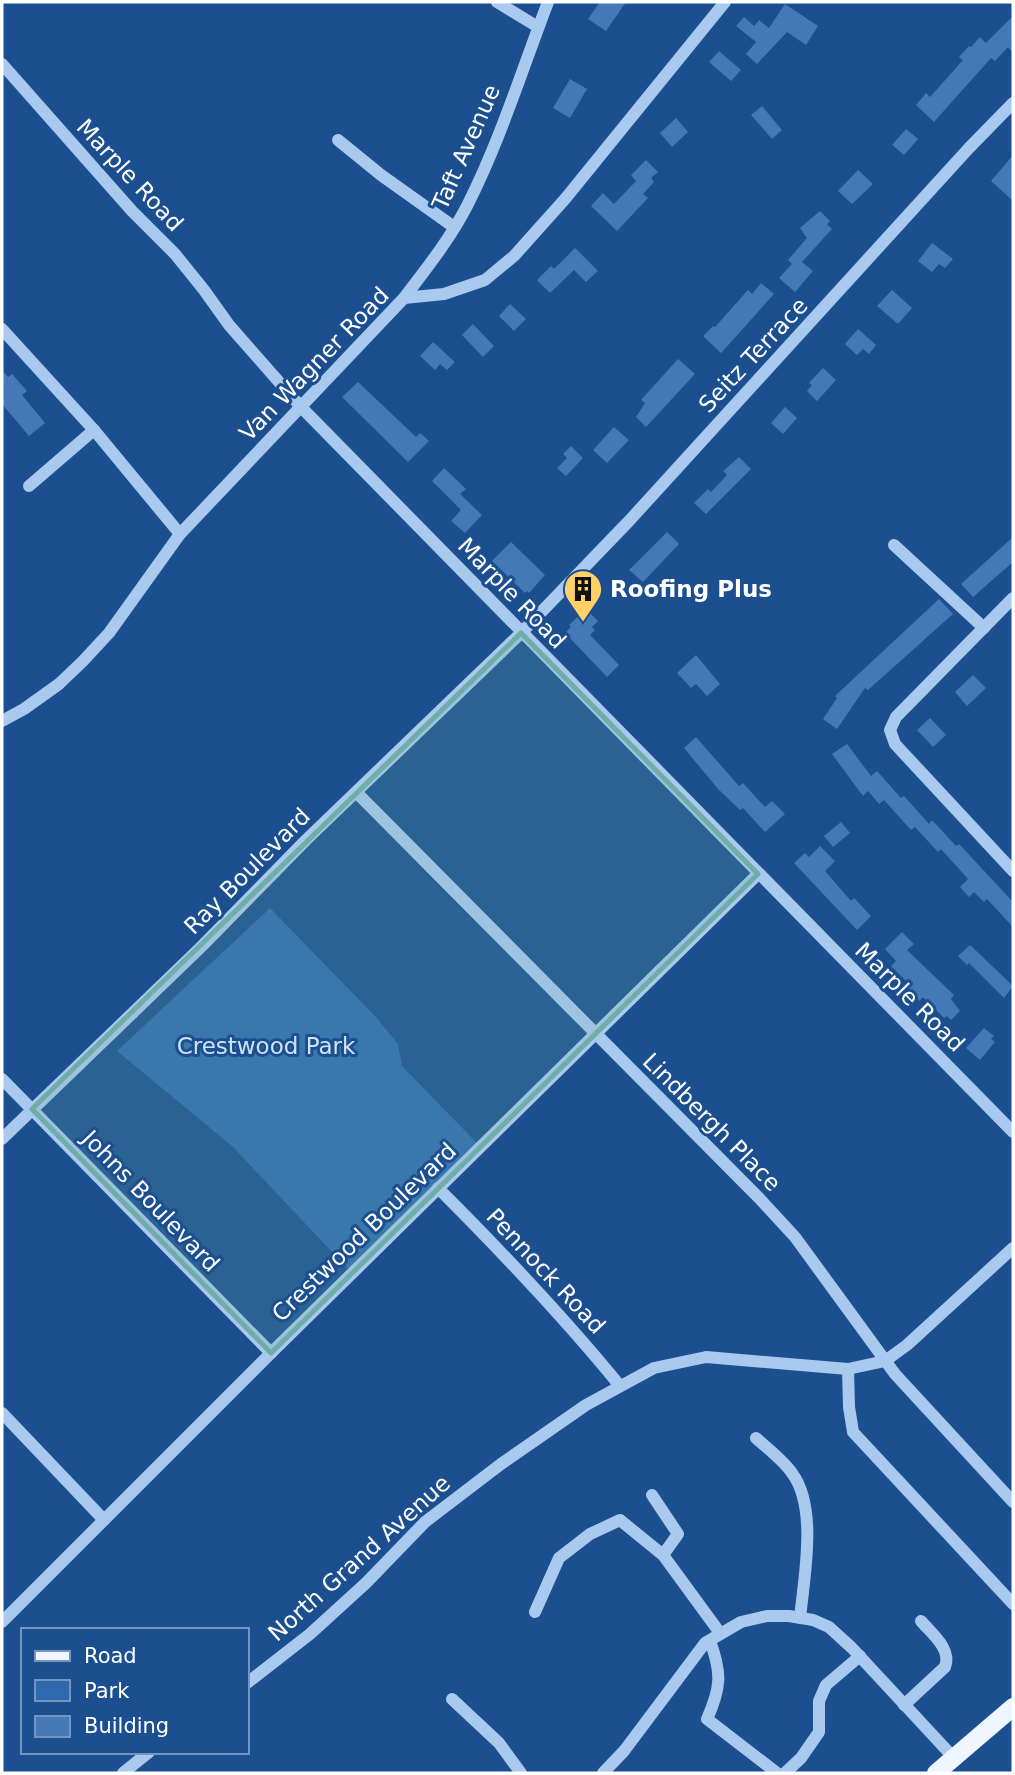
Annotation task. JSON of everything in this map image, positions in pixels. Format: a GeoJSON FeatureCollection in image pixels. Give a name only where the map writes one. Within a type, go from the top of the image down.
{"type":"FeatureCollection","features":[{"type":"Feature","properties":{"kind":"main road"},"geometry":{"type":"LineString","coordinates":[[936,1773],[1013,1707]]}},
{"type":"Feature","properties":{"kind":"street"},"geometry":{"type":"LineString","coordinates":[[497,2],[538,27]]}},
{"type":"Feature","properties":{"kind":"street","name":"Taft Avenue"},"geometry":{"type":"LineString","coordinates":[[404,298],[436,256],[466,208],[489,157],[548,2]]}},
{"type":"Feature","properties":{"kind":"street","name":"Van Wagner Road"},"geometry":{"type":"LineString","coordinates":[[2,721],[59,684],[83,661],[109,633],[180,534],[404,298],[444,294],[485,279],[514,256],[565,200],[725,2]]}},
{"type":"Feature","properties":{"kind":"street","name":"Marple Road"},"geometry":{"type":"LineString","coordinates":[[2,64],[132,211],[175,254],[229,325],[301,407],[1013,1132]]}},
{"type":"Feature","properties":{"kind":"street","name":"Seitz Terrace"},"geometry":{"type":"LineString","coordinates":[[521,633],[629,521],[1013,103]]}},
{"type":"Feature","properties":{"kind":"street"},"geometry":{"type":"LineString","coordinates":[[338,140],[454,227]]}},
{"type":"Feature","properties":{"kind":"street"},"geometry":{"type":"LineString","coordinates":[[2,328],[94,430],[180,534]]}},
{"type":"Feature","properties":{"kind":"street"},"geometry":{"type":"LineString","coordinates":[[29,486],[94,430]]}},
{"type":"Feature","properties":{"kind":"street"},"geometry":{"type":"LineString","coordinates":[[894,545],[984,628]]}},
{"type":"Feature","properties":{"kind":"street"},"geometry":{"type":"LineString","coordinates":[[1013,598],[897,717],[890,730],[895,744],[1013,871]]}},
{"type":"Feature","properties":{"kind":"street","name":"Ray Boulevard"},"geometry":{"type":"LineString","coordinates":[[2,1139],[521,633]]}},
{"type":"Feature","properties":{"kind":"street","name":"Lindbergh Place"},"geometry":{"type":"LineString","coordinates":[[357,793],[795,1237],[895,1374],[1013,1502]]}},
{"type":"Feature","properties":{"kind":"street","name":"Crestwood Boulevard"},"geometry":{"type":"LineString","coordinates":[[2,1622],[758,874]]}},
{"type":"Feature","properties":{"kind":"street","name":"Johns Boulevard"},"geometry":{"type":"LineString","coordinates":[[2,1079],[271,1353]]}},
{"type":"Feature","properties":{"kind":"street","name":"Pennock Road"},"geometry":{"type":"LineString","coordinates":[[438,1188],[513,1264],[583,1341],[620,1387]]}},
{"type":"Feature","properties":{"kind":"street","name":"North Grand Avenue"},"geometry":{"type":"LineString","coordinates":[[248,1682],[310,1634],[366,1583],[425,1522],[512,1456],[586,1405],[654,1368],[706,1357],[848,1369],[885,1361],[907,1345],[1013,1248]]}},
{"type":"Feature","properties":{"kind":"street"},"geometry":{"type":"LineString","coordinates":[[848,1369],[853,1432],[1013,1605]]}},
{"type":"Feature","properties":{"kind":"street"},"geometry":{"type":"LineString","coordinates":[[2,1413],[104,1520]]}},
{"type":"Feature","properties":{"kind":"street"},"geometry":{"type":"LineString","coordinates":[[756,1438],[793,1474],[805,1506],[808,1538],[800,1618]]}},
{"type":"Feature","properties":{"kind":"street"},"geometry":{"type":"LineString","coordinates":[[652,1495],[678,1534],[663,1555]]}},
{"type":"Feature","properties":{"kind":"street"},"geometry":{"type":"LineString","coordinates":[[535,1612],[559,1558],[590,1534],[620,1520],[663,1555],[715,1637],[720,1678],[716,1700],[708,1719],[776,1773]]}},
{"type":"Feature","properties":{"kind":"street"},"geometry":{"type":"LineString","coordinates":[[603,1773],[624,1751],[715,1637],[741,1622],[767,1616],[813,1620],[829,1628],[860,1656],[954,1758]]}},
{"type":"Feature","properties":{"kind":"street"},"geometry":{"type":"LineString","coordinates":[[904,1704],[946,1667],[948,1662],[946,1651],[921,1621]]}},
{"type":"Feature","properties":{"kind":"street"},"geometry":{"type":"LineString","coordinates":[[785,1773],[801,1758],[819,1732],[819,1701],[826,1685],[860,1656]]}},
{"type":"Feature","properties":{"kind":"street"},"geometry":{"type":"LineString","coordinates":[[452,1699],[499,1743],[522,1773]]}},
{"type":"Feature","properties":{"kind":"street"},"geometry":{"type":"LineString","coordinates":[[122,1773],[146,1754]]}},
{"type":"Feature","properties":{"kind":"highlighted area"},"geometry":{"type":"Polygon","coordinates":[[[521,633],[758,874],[271,1353],[32,1109],[521,633]]]}},
{"type":"Feature","properties":{"kind":"green space","name":"Crestwood Park"},"geometry":{"type":"Polygon","coordinates":[[[270,908],[374,1015],[398,1044],[402,1066],[478,1144],[348,1269],[233,1147],[117,1051],[270,908]]]}},
{"type":"Feature","properties":{"kind":"building"},"geometry":{"type":"Polygon","coordinates":[[[600,2],[626,2],[606,31],[588,19],[600,2]]]}},
{"type":"Feature","properties":{"kind":"building"},"geometry":{"type":"Polygon","coordinates":[[[785,4],[818,26],[806,45],[787,32],[757,64],[746,54],[756,42],[736,26],[744,17],[754,26],[759,20],[769,28],[785,4]]]}},
{"type":"Feature","properties":{"kind":"building"},"geometry":{"type":"Polygon","coordinates":[[[1013,16],[1013,53],[1008,47],[995,61],[991,58],[934,122],[916,105],[926,93],[930,97],[963,60],[959,57],[969,46],[980,37],[986,43],[1013,16]]]}},
{"type":"Feature","properties":{"kind":"building"},"geometry":{"type":"Polygon","coordinates":[[[719,51],[741,70],[731,81],[709,62],[719,51]]]}},
{"type":"Feature","properties":{"kind":"building"},"geometry":{"type":"Polygon","coordinates":[[[570,79],[587,89],[570,118],[553,108],[570,79]]]}},
{"type":"Feature","properties":{"kind":"building"},"geometry":{"type":"Polygon","coordinates":[[[762,106],[782,130],[772,139],[751,115],[762,106]]]}},
{"type":"Feature","properties":{"kind":"building"},"geometry":{"type":"Polygon","coordinates":[[[676,118],[688,132],[672,147],[660,133],[676,118]]]}},
{"type":"Feature","properties":{"kind":"building"},"geometry":{"type":"Polygon","coordinates":[[[906,129],[918,139],[904,155],[892,145],[906,129]]]}},
{"type":"Feature","properties":{"kind":"building"},"geometry":{"type":"Polygon","coordinates":[[[1013,155],[1013,201],[991,181],[1013,155]]]}},
{"type":"Feature","properties":{"kind":"building"},"geometry":{"type":"Polygon","coordinates":[[[646,160],[658,172],[651,178],[654,182],[643,194],[648,198],[617,231],[591,206],[603,193],[614,204],[636,181],[631,175],[646,160]]]}},
{"type":"Feature","properties":{"kind":"building"},"geometry":{"type":"Polygon","coordinates":[[[858,170],[873,184],[852,204],[838,191],[858,170]]]}},
{"type":"Feature","properties":{"kind":"building"},"geometry":{"type":"Polygon","coordinates":[[[820,211],[830,221],[827,224],[832,229],[802,262],[813,271],[795,292],[779,278],[792,264],[788,260],[807,238],[800,228],[820,211]]]}},
{"type":"Feature","properties":{"kind":"building"},"geometry":{"type":"Polygon","coordinates":[[[932,243],[953,259],[945,268],[939,264],[932,272],[918,261],[932,243]]]}},
{"type":"Feature","properties":{"kind":"building"},"geometry":{"type":"Polygon","coordinates":[[[575,248],[598,271],[586,282],[574,270],[550,293],[537,280],[551,266],[554,269],[575,248]]]}},
{"type":"Feature","properties":{"kind":"building"},"geometry":{"type":"Polygon","coordinates":[[[761,283],[774,294],[721,353],[703,336],[715,327],[748,290],[752,294],[761,283]]]}},
{"type":"Feature","properties":{"kind":"building"},"geometry":{"type":"Polygon","coordinates":[[[892,290],[912,308],[898,324],[877,306],[892,290]]]}},
{"type":"Feature","properties":{"kind":"building"},"geometry":{"type":"Polygon","coordinates":[[[510,304],[526,319],[514,331],[499,316],[510,304]]]}},
{"type":"Feature","properties":{"kind":"building"},"geometry":{"type":"Polygon","coordinates":[[[473,324],[494,346],[483,357],[462,335],[473,324]]]}},
{"type":"Feature","properties":{"kind":"building"},"geometry":{"type":"Polygon","coordinates":[[[858,329],[876,345],[869,354],[863,349],[857,355],[845,344],[858,329]]]}},
{"type":"Feature","properties":{"kind":"building"},"geometry":{"type":"Polygon","coordinates":[[[433,342],[455,362],[447,370],[440,364],[435,370],[420,356],[433,342]]]}},
{"type":"Feature","properties":{"kind":"building"},"geometry":{"type":"Polygon","coordinates":[[[678,359],[695,374],[646,427],[636,417],[645,403],[641,400],[678,359]]]}},
{"type":"Feature","properties":{"kind":"building"},"geometry":{"type":"Polygon","coordinates":[[[823,368],[836,380],[817,401],[807,391],[812,385],[809,383],[823,368]]]}},
{"type":"Feature","properties":{"kind":"building"},"geometry":{"type":"Polygon","coordinates":[[[2,370],[8,377],[12,374],[27,391],[22,395],[45,423],[29,436],[2,404],[2,370]]]}},
{"type":"Feature","properties":{"kind":"building"},"geometry":{"type":"Polygon","coordinates":[[[358,382],[416,437],[420,433],[429,441],[408,462],[342,397],[358,382]]]}},
{"type":"Feature","properties":{"kind":"building"},"geometry":{"type":"Polygon","coordinates":[[[785,407],[797,418],[783,434],[771,423],[785,407]]]}},
{"type":"Feature","properties":{"kind":"building"},"geometry":{"type":"Polygon","coordinates":[[[614,427],[629,440],[607,463],[593,450],[614,427]]]}},
{"type":"Feature","properties":{"kind":"building"},"geometry":{"type":"Polygon","coordinates":[[[571,446],[583,458],[566,476],[557,468],[567,458],[563,454],[571,446]]]}},
{"type":"Feature","properties":{"kind":"building"},"geometry":{"type":"Polygon","coordinates":[[[739,457],[751,469],[706,514],[694,503],[708,489],[711,492],[727,475],[723,471],[739,457]]]}},
{"type":"Feature","properties":{"kind":"building"},"geometry":{"type":"Polygon","coordinates":[[[444,468],[466,489],[460,494],[482,515],[465,533],[451,521],[461,510],[432,481],[444,468]]]}},
{"type":"Feature","properties":{"kind":"building"},"geometry":{"type":"Polygon","coordinates":[[[667,532],[679,544],[643,582],[629,570],[667,532]]]}},
{"type":"Feature","properties":{"kind":"building"},"geometry":{"type":"Polygon","coordinates":[[[1013,537],[1013,562],[973,597],[961,584],[1013,537]]]}},
{"type":"Feature","properties":{"kind":"building"},"geometry":{"type":"Polygon","coordinates":[[[511,542],[545,575],[529,593],[525,593],[492,561],[511,542]]]}},
{"type":"Feature","properties":{"kind":"building"},"geometry":{"type":"Polygon","coordinates":[[[939,599],[953,614],[868,690],[865,688],[837,729],[823,719],[837,698],[835,696],[939,599]]]}},
{"type":"Feature","properties":{"kind":"building"},"geometry":{"type":"Polygon","coordinates":[[[586,609],[598,621],[592,627],[595,630],[590,635],[619,665],[607,677],[565,633],[571,627],[569,625],[586,609]]]}},
{"type":"Feature","properties":{"kind":"building"},"geometry":{"type":"Polygon","coordinates":[[[696,655],[720,684],[707,696],[696,684],[691,688],[677,673],[696,655]]]}},
{"type":"Feature","properties":{"kind":"building"},"geometry":{"type":"Polygon","coordinates":[[[973,675],[986,688],[967,706],[955,692],[973,675]]]}},
{"type":"Feature","properties":{"kind":"building"},"geometry":{"type":"Polygon","coordinates":[[[930,718],[946,735],[933,747],[917,730],[930,718]]]}},
{"type":"Feature","properties":{"kind":"building"},"geometry":{"type":"Polygon","coordinates":[[[696,737],[739,786],[743,783],[765,807],[772,801],[785,814],[765,832],[743,808],[740,810],[718,789],[684,748],[696,737]]]}},
{"type":"Feature","properties":{"kind":"building"},"geometry":{"type":"Polygon","coordinates":[[[847,744],[871,776],[877,771],[929,824],[932,820],[956,846],[959,844],[1013,902],[1013,927],[987,899],[984,902],[974,892],[969,897],[960,887],[968,879],[941,849],[938,852],[915,827],[911,830],[884,800],[879,804],[868,791],[863,796],[832,754],[847,744]]]}},
{"type":"Feature","properties":{"kind":"building"},"geometry":{"type":"Polygon","coordinates":[[[841,822],[850,833],[833,847],[824,836],[841,822]]]}},
{"type":"Feature","properties":{"kind":"building"},"geometry":{"type":"Polygon","coordinates":[[[820,846],[835,861],[825,871],[851,901],[854,898],[871,916],[857,930],[794,863],[805,853],[809,857],[820,846]]]}},
{"type":"Feature","properties":{"kind":"building"},"geometry":{"type":"Polygon","coordinates":[[[902,932],[914,944],[907,950],[954,995],[951,999],[960,1011],[951,1020],[947,1016],[944,1018],[923,997],[919,1001],[905,988],[909,984],[891,966],[896,961],[885,949],[902,932]]]}},
{"type":"Feature","properties":{"kind":"building"},"geometry":{"type":"Polygon","coordinates":[[[970,945],[1013,986],[1004,998],[969,963],[967,965],[958,956],[970,945]]]}},
{"type":"Feature","properties":{"kind":"building"},"geometry":{"type":"Polygon","coordinates":[[[984,1028],[994,1036],[991,1039],[995,1042],[980,1060],[966,1048],[984,1028]]]}},
{"type":"Feature","properties":{"kind":"place","name":"Roofing Plus"},"geometry":{"type":"Point","coordinates":[583,623]}}]}
